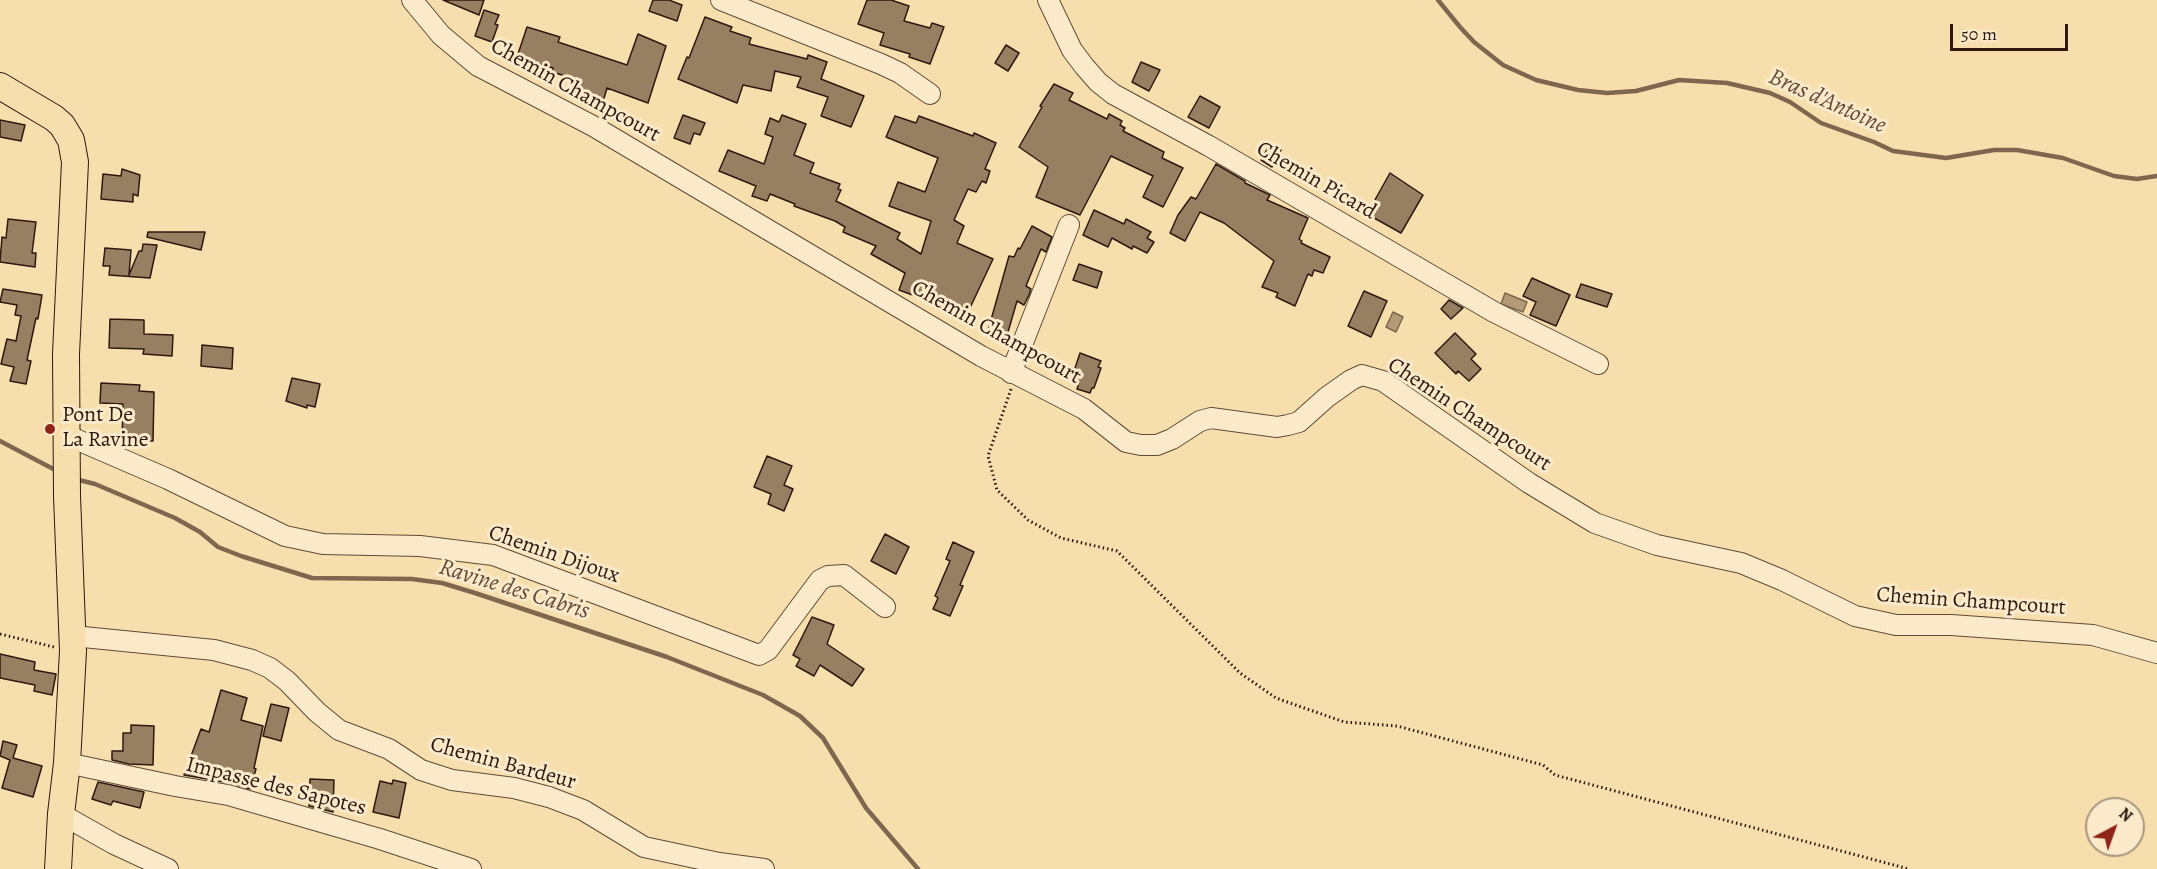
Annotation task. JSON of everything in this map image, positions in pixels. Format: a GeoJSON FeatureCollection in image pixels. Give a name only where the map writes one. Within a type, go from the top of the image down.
{"type":"FeatureCollection","features":[{"type":"Feature","properties":{"kind":"main road"},"geometry":{"type":"LineString","coordinates":[[0,86],[62,125],[71,140],[75,162],[66,354],[67,496],[73,644],[67,764],[58,869]]}},
{"type":"Feature","properties":{"kind":"street","name":"Chemin Champcourt"},"geometry":{"type":"LineString","coordinates":[[412,0],[441,35],[478,66],[593,126],[1014,374],[1084,410],[1126,442],[1157,445],[1200,421],[1211,418],[1277,427],[1299,422],[1327,397],[1362,375],[1383,381],[1528,483],[1594,523],[1656,545],[1741,563],[1782,579],[1855,616],[1896,625],[1951,625],[2093,635],[2157,653]]}},
{"type":"Feature","properties":{"kind":"street"},"geometry":{"type":"LineString","coordinates":[[721,0],[881,64],[900,73],[930,94]]}},
{"type":"Feature","properties":{"kind":"street","name":"Chemin Picard"},"geometry":{"type":"LineString","coordinates":[[1048,0],[1072,50],[1098,82],[1113,94],[1209,146],[1494,312],[1598,364]]}},
{"type":"Feature","properties":{"kind":"street"},"geometry":{"type":"LineString","coordinates":[[1014,374],[1069,225]]}},
{"type":"Feature","properties":{"kind":"street","name":"Chemin Dijoux"},"geometry":{"type":"LineString","coordinates":[[66,442],[168,479],[285,536],[323,544],[420,546],[493,555],[759,655],[768,650],[820,580],[828,576],[844,575],[885,607]]}},
{"type":"Feature","properties":{"kind":"street","name":"Chemin Bardeur"},"geometry":{"type":"LineString","coordinates":[[73,644],[214,650],[252,660],[270,668],[287,681],[317,712],[339,730],[389,749],[421,770],[452,780],[514,788],[549,797],[583,810],[644,847],[719,863],[764,869]]}},
{"type":"Feature","properties":{"kind":"street","name":"Impasse des Sapotes"},"geometry":{"type":"LineString","coordinates":[[67,764],[228,795],[380,839],[471,869]]}},
{"type":"Feature","properties":{"kind":"street"},"geometry":{"type":"LineString","coordinates":[[61,814],[114,844],[168,869]]}},
{"type":"Feature","properties":{"kind":"path"},"geometry":{"type":"LineString","coordinates":[[1014,374],[988,456],[997,490],[1028,520],[1061,538],[1117,550],[1239,673],[1276,698],[1344,722],[1397,726],[1543,765],[1555,775],[1909,869]]}},
{"type":"Feature","properties":{"kind":"path"},"geometry":{"type":"LineString","coordinates":[[0,634],[73,644]]}},
{"type":"Feature","properties":{"kind":"shaded area"},"geometry":{"type":"Polygon","coordinates":[[[1505,293],[1527,302],[1523,312],[1501,304],[1505,293]]]}},
{"type":"Feature","properties":{"kind":"shaded area"},"geometry":{"type":"Polygon","coordinates":[[[1393,312],[1403,317],[1396,332],[1386,327],[1393,312]]]}},
{"type":"Feature","properties":{"kind":"building"},"geometry":{"type":"Polygon","coordinates":[[[443,0],[484,0],[479,15],[443,0]]]}},
{"type":"Feature","properties":{"kind":"building"},"geometry":{"type":"Polygon","coordinates":[[[653,0],[669,0],[682,5],[677,21],[649,11],[653,0]]]}},
{"type":"Feature","properties":{"kind":"building"},"geometry":{"type":"Polygon","coordinates":[[[867,0],[891,0],[909,6],[904,21],[930,28],[932,23],[944,27],[930,64],[909,57],[910,54],[880,45],[884,33],[858,24],[867,0]]]}},
{"type":"Feature","properties":{"kind":"building"},"geometry":{"type":"Polygon","coordinates":[[[484,10],[499,15],[492,42],[475,36],[484,10]]]}},
{"type":"Feature","properties":{"kind":"building"},"geometry":{"type":"Polygon","coordinates":[[[705,17],[732,27],[730,31],[751,38],[749,44],[807,59],[808,55],[827,62],[821,79],[864,96],[851,127],[821,116],[828,97],[797,87],[801,77],[775,71],[771,91],[743,85],[737,103],[678,79],[705,17]]]}},
{"type":"Feature","properties":{"kind":"building"},"geometry":{"type":"Polygon","coordinates":[[[527,27],[560,37],[558,42],[627,65],[638,34],[666,46],[648,103],[607,88],[603,102],[573,93],[578,80],[552,72],[553,68],[517,57],[527,27]]]}},
{"type":"Feature","properties":{"kind":"building"},"geometry":{"type":"Polygon","coordinates":[[[1006,45],[1019,53],[1008,71],[995,63],[1006,45]]]}},
{"type":"Feature","properties":{"kind":"building"},"geometry":{"type":"Polygon","coordinates":[[[1141,62],[1160,70],[1149,91],[1132,82],[1141,62]]]}},
{"type":"Feature","properties":{"kind":"building"},"geometry":{"type":"Polygon","coordinates":[[[1054,84],[1073,93],[1069,100],[1107,119],[1109,114],[1122,121],[1120,125],[1125,128],[1123,131],[1164,152],[1162,158],[1183,168],[1163,207],[1143,197],[1153,176],[1111,156],[1080,215],[1036,197],[1048,167],[1019,147],[1054,84]]]}},
{"type":"Feature","properties":{"kind":"building"},"geometry":{"type":"Polygon","coordinates":[[[1200,96],[1220,107],[1209,128],[1188,117],[1200,96]]]}},
{"type":"Feature","properties":{"kind":"building"},"geometry":{"type":"Polygon","coordinates":[[[683,115],[705,123],[700,135],[694,133],[690,144],[674,138],[683,115]]]}},
{"type":"Feature","properties":{"kind":"building"},"geometry":{"type":"Polygon","coordinates":[[[782,115],[806,124],[794,155],[814,163],[810,173],[840,184],[838,189],[841,190],[836,201],[900,233],[897,239],[921,254],[931,221],[889,206],[898,182],[925,192],[938,158],[886,137],[895,116],[916,123],[919,116],[973,136],[974,133],[996,143],[985,169],[990,171],[986,183],[982,181],[976,192],[968,189],[954,220],[964,226],[957,243],[993,259],[969,310],[933,293],[929,301],[899,290],[905,273],[871,254],[876,246],[843,232],[845,227],[835,221],[794,206],[795,204],[770,194],[767,201],[752,196],[756,186],[719,171],[728,150],[764,164],[773,137],[765,134],[770,118],[779,122],[782,115]]]}},
{"type":"Feature","properties":{"kind":"building"},"geometry":{"type":"Polygon","coordinates":[[[0,120],[25,125],[21,141],[0,137],[0,120]]]}},
{"type":"Feature","properties":{"kind":"building"},"geometry":{"type":"Polygon","coordinates":[[[1270,144],[1281,150],[1272,167],[1261,160],[1270,144]]]}},
{"type":"Feature","properties":{"kind":"building"},"geometry":{"type":"Polygon","coordinates":[[[1216,164],[1245,183],[1270,195],[1267,200],[1308,218],[1299,239],[1301,243],[1330,257],[1323,273],[1314,270],[1312,276],[1308,274],[1295,306],[1276,297],[1278,293],[1262,287],[1274,261],[1224,223],[1200,212],[1185,241],[1170,233],[1178,215],[1191,197],[1196,199],[1216,164]]]}},
{"type":"Feature","properties":{"kind":"building"},"geometry":{"type":"Polygon","coordinates":[[[122,169],[140,175],[138,196],[133,194],[133,202],[101,199],[103,174],[121,176],[122,169]]]}},
{"type":"Feature","properties":{"kind":"building"},"geometry":{"type":"Polygon","coordinates":[[[1390,173],[1423,195],[1401,233],[1367,214],[1390,173]]]}},
{"type":"Feature","properties":{"kind":"building"},"geometry":{"type":"Polygon","coordinates":[[[1094,210],[1124,224],[1126,219],[1151,232],[1147,238],[1154,242],[1147,253],[1133,246],[1132,249],[1112,238],[1108,247],[1083,235],[1094,210]]]}},
{"type":"Feature","properties":{"kind":"building"},"geometry":{"type":"Polygon","coordinates":[[[8,219],[36,222],[32,253],[36,253],[35,267],[0,262],[2,237],[6,238],[8,219]]]}},
{"type":"Feature","properties":{"kind":"building"},"geometry":{"type":"Polygon","coordinates":[[[1032,226],[1052,237],[1046,252],[1041,249],[1026,286],[1031,289],[1029,295],[1024,305],[1017,301],[1006,339],[987,334],[1009,256],[1014,257],[1032,226]]]}},
{"type":"Feature","properties":{"kind":"building"},"geometry":{"type":"Polygon","coordinates":[[[148,232],[205,232],[201,250],[147,237],[148,232]]]}},
{"type":"Feature","properties":{"kind":"building"},"geometry":{"type":"Polygon","coordinates":[[[143,244],[157,245],[150,278],[109,275],[110,266],[103,266],[105,248],[131,250],[129,275],[139,251],[142,251],[143,244]]]}},
{"type":"Feature","properties":{"kind":"building"},"geometry":{"type":"Polygon","coordinates":[[[1079,264],[1102,272],[1097,288],[1073,280],[1079,264]]]}},
{"type":"Feature","properties":{"kind":"building"},"geometry":{"type":"Polygon","coordinates":[[[1532,278],[1570,295],[1556,326],[1530,315],[1536,302],[1523,296],[1532,278]]]}},
{"type":"Feature","properties":{"kind":"building"},"geometry":{"type":"Polygon","coordinates":[[[1581,284],[1612,294],[1607,307],[1576,297],[1581,284]]]}},
{"type":"Feature","properties":{"kind":"building"},"geometry":{"type":"Polygon","coordinates":[[[3,289],[42,295],[27,360],[31,361],[26,384],[10,381],[14,367],[1,364],[7,339],[16,341],[21,316],[15,315],[17,305],[0,302],[3,289]]]}},
{"type":"Feature","properties":{"kind":"building"},"geometry":{"type":"Polygon","coordinates":[[[1364,291],[1387,301],[1371,337],[1348,326],[1364,291]]]}},
{"type":"Feature","properties":{"kind":"building"},"geometry":{"type":"Polygon","coordinates":[[[1449,300],[1463,308],[1451,319],[1441,309],[1449,300]]]}},
{"type":"Feature","properties":{"kind":"building"},"geometry":{"type":"Polygon","coordinates":[[[110,319],[144,320],[144,334],[173,335],[172,356],[143,354],[144,349],[109,348],[110,319]]]}},
{"type":"Feature","properties":{"kind":"building"},"geometry":{"type":"Polygon","coordinates":[[[1455,333],[1476,354],[1471,359],[1481,369],[1469,381],[1458,371],[1456,374],[1435,353],[1455,333]]]}},
{"type":"Feature","properties":{"kind":"building"},"geometry":{"type":"Polygon","coordinates":[[[202,345],[233,348],[232,369],[201,366],[202,345]]]}},
{"type":"Feature","properties":{"kind":"building"},"geometry":{"type":"Polygon","coordinates":[[[1080,353],[1101,361],[1098,367],[1101,368],[1090,393],[1077,389],[1079,383],[1071,380],[1080,353]]]}},
{"type":"Feature","properties":{"kind":"building"},"geometry":{"type":"Polygon","coordinates":[[[292,378],[320,384],[315,407],[307,405],[307,408],[286,401],[292,378]]]}},
{"type":"Feature","properties":{"kind":"building"},"geometry":{"type":"Polygon","coordinates":[[[101,383],[140,385],[139,391],[154,392],[153,441],[122,440],[123,404],[100,403],[101,383]]]}},
{"type":"Feature","properties":{"kind":"building"},"geometry":{"type":"Polygon","coordinates":[[[767,456],[792,466],[784,485],[793,489],[784,511],[768,504],[771,494],[754,487],[767,456]]]}},
{"type":"Feature","properties":{"kind":"building"},"geometry":{"type":"Polygon","coordinates":[[[885,534],[909,547],[896,574],[871,561],[885,534]]]}},
{"type":"Feature","properties":{"kind":"building"},"geometry":{"type":"Polygon","coordinates":[[[953,542],[974,552],[950,616],[933,609],[938,598],[935,596],[950,561],[946,559],[953,542]]]}},
{"type":"Feature","properties":{"kind":"building"},"geometry":{"type":"Polygon","coordinates":[[[812,617],[834,625],[827,644],[864,669],[852,686],[820,665],[814,676],[796,666],[800,659],[793,655],[812,617]]]}},
{"type":"Feature","properties":{"kind":"building"},"geometry":{"type":"Polygon","coordinates":[[[0,654],[35,662],[34,670],[56,674],[52,695],[34,691],[35,685],[0,678],[0,654]]]}},
{"type":"Feature","properties":{"kind":"building"},"geometry":{"type":"Polygon","coordinates":[[[221,690],[247,698],[241,720],[263,726],[254,768],[256,769],[250,789],[184,775],[201,729],[209,732],[221,690]]]}},
{"type":"Feature","properties":{"kind":"building"},"geometry":{"type":"Polygon","coordinates":[[[271,704],[289,708],[281,741],[263,736],[271,704]]]}},
{"type":"Feature","properties":{"kind":"building"},"geometry":{"type":"Polygon","coordinates":[[[131,725],[154,726],[153,765],[129,764],[112,760],[112,751],[123,751],[123,733],[131,733],[131,725]]]}},
{"type":"Feature","properties":{"kind":"building"},"geometry":{"type":"Polygon","coordinates":[[[3,741],[17,745],[13,758],[42,766],[33,797],[2,788],[10,760],[0,756],[3,741]]]}},
{"type":"Feature","properties":{"kind":"building"},"geometry":{"type":"Polygon","coordinates":[[[310,779],[334,780],[333,812],[309,806],[310,779]]]}},
{"type":"Feature","properties":{"kind":"building"},"geometry":{"type":"Polygon","coordinates":[[[393,780],[406,783],[399,818],[373,812],[380,781],[392,784],[393,780]]]}},
{"type":"Feature","properties":{"kind":"building"},"geometry":{"type":"Polygon","coordinates":[[[98,782],[144,792],[140,808],[113,801],[111,805],[92,799],[98,782]]]}},
{"type":"Feature","properties":{"kind":"waterway","name":"Bras d'Antoine"},"geometry":{"type":"LineString","coordinates":[[1438,0],[1474,42],[1503,65],[1536,80],[1578,90],[1607,93],[1636,91],[1679,80],[1727,83],[1770,93],[1790,102],[1821,123],[1893,151],[1946,158],[1994,150],[2017,150],[2063,158],[2114,176],[2137,179],[2157,176]]}},
{"type":"Feature","properties":{"kind":"waterway","name":"Ravine des Cabris"},"geometry":{"type":"LineString","coordinates":[[0,441],[59,472]]}},
{"type":"Feature","properties":{"kind":"waterway","name":"Ravine des Cabris"},"geometry":{"type":"LineString","coordinates":[[75,479],[95,484],[175,518],[200,532],[218,547],[241,556],[312,578],[412,579],[442,583],[667,657],[763,695],[800,716],[823,738],[866,808],[918,869]]}},
{"type":"Feature","properties":{"kind":"place","name":"Pont De La Ravine"},"geometry":{"type":"Point","coordinates":[50,429]}}]}
